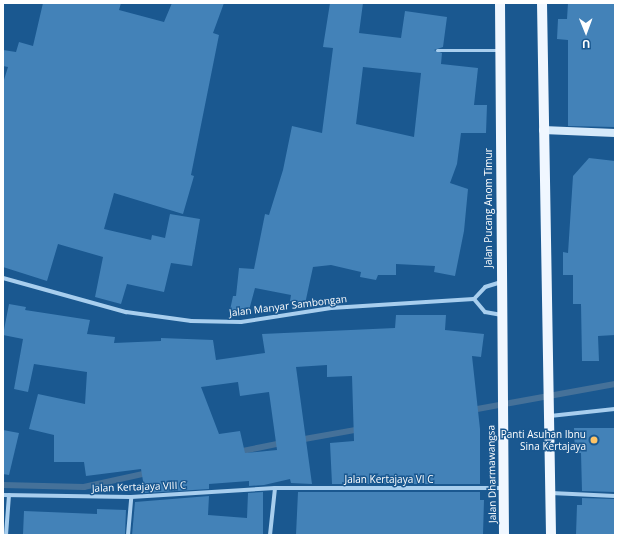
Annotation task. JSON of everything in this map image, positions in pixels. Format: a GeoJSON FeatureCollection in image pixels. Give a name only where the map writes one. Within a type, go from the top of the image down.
{"type":"FeatureCollection","features":[{"type":"Feature","properties":{"kind":"main road","name":"Jalan Pucang Anom Timur"},"geometry":{"type":"LineString","coordinates":[[500,3],[503,413]]}},
{"type":"Feature","properties":{"kind":"main road"},"geometry":{"type":"LineString","coordinates":[[542,3],[551,535]]}},
{"type":"Feature","properties":{"kind":"main road","name":"Jalan Dharmawangsa"},"geometry":{"type":"LineString","coordinates":[[503,413],[504,535]]}},
{"type":"Feature","properties":{"kind":"street"},"geometry":{"type":"LineString","coordinates":[[543,130],[615,133]]}},
{"type":"Feature","properties":{"kind":"street","name":"Jalan Manyar Sambongan"},"geometry":{"type":"LineString","coordinates":[[3,278],[126,312],[191,321],[241,322],[331,308],[474,299]]}},
{"type":"Feature","properties":{"kind":"street"},"geometry":{"type":"LineString","coordinates":[[502,282],[485,287],[474,299],[485,312],[502,315]]}},
{"type":"Feature","properties":{"kind":"street"},"geometry":{"type":"LineString","coordinates":[[549,411],[615,409]]}},
{"type":"Feature","properties":{"kind":"street"},"geometry":{"type":"LineString","coordinates":[[270,535],[275,488]]}},
{"type":"Feature","properties":{"kind":"street","name":"Jalan Kertajaya VI C"},"geometry":{"type":"LineString","coordinates":[[275,488],[504,488]]}},
{"type":"Feature","properties":{"kind":"street","name":"Jalan Kertajaya VIII C"},"geometry":{"type":"LineString","coordinates":[[3,495],[131,497],[275,488]]}},
{"type":"Feature","properties":{"kind":"street"},"geometry":{"type":"LineString","coordinates":[[551,493],[615,496]]}},
{"type":"Feature","properties":{"kind":"street"},"geometry":{"type":"LineString","coordinates":[[6,535],[9,495]]}},
{"type":"Feature","properties":{"kind":"street"},"geometry":{"type":"LineString","coordinates":[[128,535],[131,497]]}},
{"type":"Feature","properties":{"kind":"lane"},"geometry":{"type":"LineString","coordinates":[[437,50],[500,50]]}},
{"type":"Feature","properties":{"kind":"building"},"geometry":{"type":"Polygon","coordinates":[[[43,3],[121,3],[119,10],[164,22],[172,3],[224,3],[213,33],[219,35],[191,175],[194,176],[183,214],[114,193],[104,229],[151,240],[152,235],[165,238],[170,214],[200,219],[192,266],[171,263],[164,292],[127,284],[121,304],[95,297],[103,257],[58,244],[47,281],[3,267],[3,83],[8,67],[3,66],[3,50],[16,52],[19,42],[33,46],[43,3]]]}},
{"type":"Feature","properties":{"kind":"building"},"geometry":{"type":"Polygon","coordinates":[[[330,3],[363,3],[359,33],[401,38],[405,11],[447,17],[443,47],[434,50],[442,53],[441,64],[478,68],[474,105],[487,105],[486,133],[461,133],[457,164],[450,183],[468,189],[464,231],[455,276],[434,272],[435,266],[396,264],[396,275],[378,275],[376,280],[360,277],[361,272],[331,265],[313,267],[305,304],[290,301],[291,295],[255,288],[248,314],[230,310],[233,296],[236,296],[239,268],[254,269],[265,214],[269,215],[283,170],[292,126],[322,133],[333,48],[323,47],[330,3]],[[363,67],[356,124],[414,137],[421,73],[363,67]]]}},
{"type":"Feature","properties":{"kind":"building"},"geometry":{"type":"Polygon","coordinates":[[[568,3],[615,3],[615,127],[568,126],[568,40],[557,39],[558,19],[567,19],[568,3]]]}},
{"type":"Feature","properties":{"kind":"building"},"geometry":{"type":"Polygon","coordinates":[[[589,158],[615,161],[615,335],[598,336],[599,361],[582,361],[581,304],[573,304],[573,275],[563,275],[563,252],[568,253],[573,176],[589,158]]]}},
{"type":"Feature","properties":{"kind":"building"},"geometry":{"type":"Polygon","coordinates":[[[9,304],[26,307],[25,310],[90,320],[87,334],[115,337],[114,343],[161,341],[161,338],[213,340],[216,360],[265,353],[262,334],[395,328],[396,315],[446,315],[445,330],[484,334],[481,357],[472,356],[480,429],[480,484],[332,484],[330,443],[354,441],[352,376],[327,377],[327,365],[296,367],[312,484],[291,483],[290,479],[264,485],[249,486],[249,481],[209,484],[209,489],[145,493],[141,469],[86,476],[84,462],[54,462],[54,435],[29,429],[38,394],[85,404],[87,372],[34,364],[28,392],[14,389],[23,339],[3,335],[9,304]],[[238,382],[201,387],[219,434],[240,431],[245,453],[277,450],[269,392],[240,396],[238,382]]]}},
{"type":"Feature","properties":{"kind":"building"},"geometry":{"type":"Polygon","coordinates":[[[574,428],[614,428],[615,492],[582,491],[581,453],[575,453],[574,428]]]}},
{"type":"Feature","properties":{"kind":"building"},"geometry":{"type":"Polygon","coordinates":[[[3,430],[19,433],[9,475],[3,474],[3,430]]]}},
{"type":"Feature","properties":{"kind":"building"},"geometry":{"type":"Polygon","coordinates":[[[263,492],[263,535],[132,535],[135,502],[209,496],[208,515],[247,518],[248,493],[263,492]]]}},
{"type":"Feature","properties":{"kind":"building"},"geometry":{"type":"Polygon","coordinates":[[[298,492],[480,492],[480,500],[484,500],[483,535],[296,535],[298,492]]]}},
{"type":"Feature","properties":{"kind":"building"},"geometry":{"type":"Polygon","coordinates":[[[582,498],[615,499],[615,535],[576,535],[577,505],[582,505],[582,498]]]}},
{"type":"Feature","properties":{"kind":"building"},"geometry":{"type":"Polygon","coordinates":[[[97,509],[126,510],[125,534],[23,534],[24,511],[97,514],[97,509]]]}},
{"type":"Feature","properties":{"kind":"waterway"},"geometry":{"type":"LineString","coordinates":[[472,410],[615,384]]}},
{"type":"Feature","properties":{"kind":"waterway"},"geometry":{"type":"LineString","coordinates":[[299,440],[361,429]]}},
{"type":"Feature","properties":{"kind":"waterway"},"geometry":{"type":"LineString","coordinates":[[238,452],[282,443]]}},
{"type":"Feature","properties":{"kind":"waterway"},"geometry":{"type":"LineString","coordinates":[[3,485],[84,487],[147,473]]}},
{"type":"Feature","properties":{"kind":"place","name":"Panti Asuhan Ibnu Sina Kertajaya"},"geometry":{"type":"Point","coordinates":[594,440]}}]}
